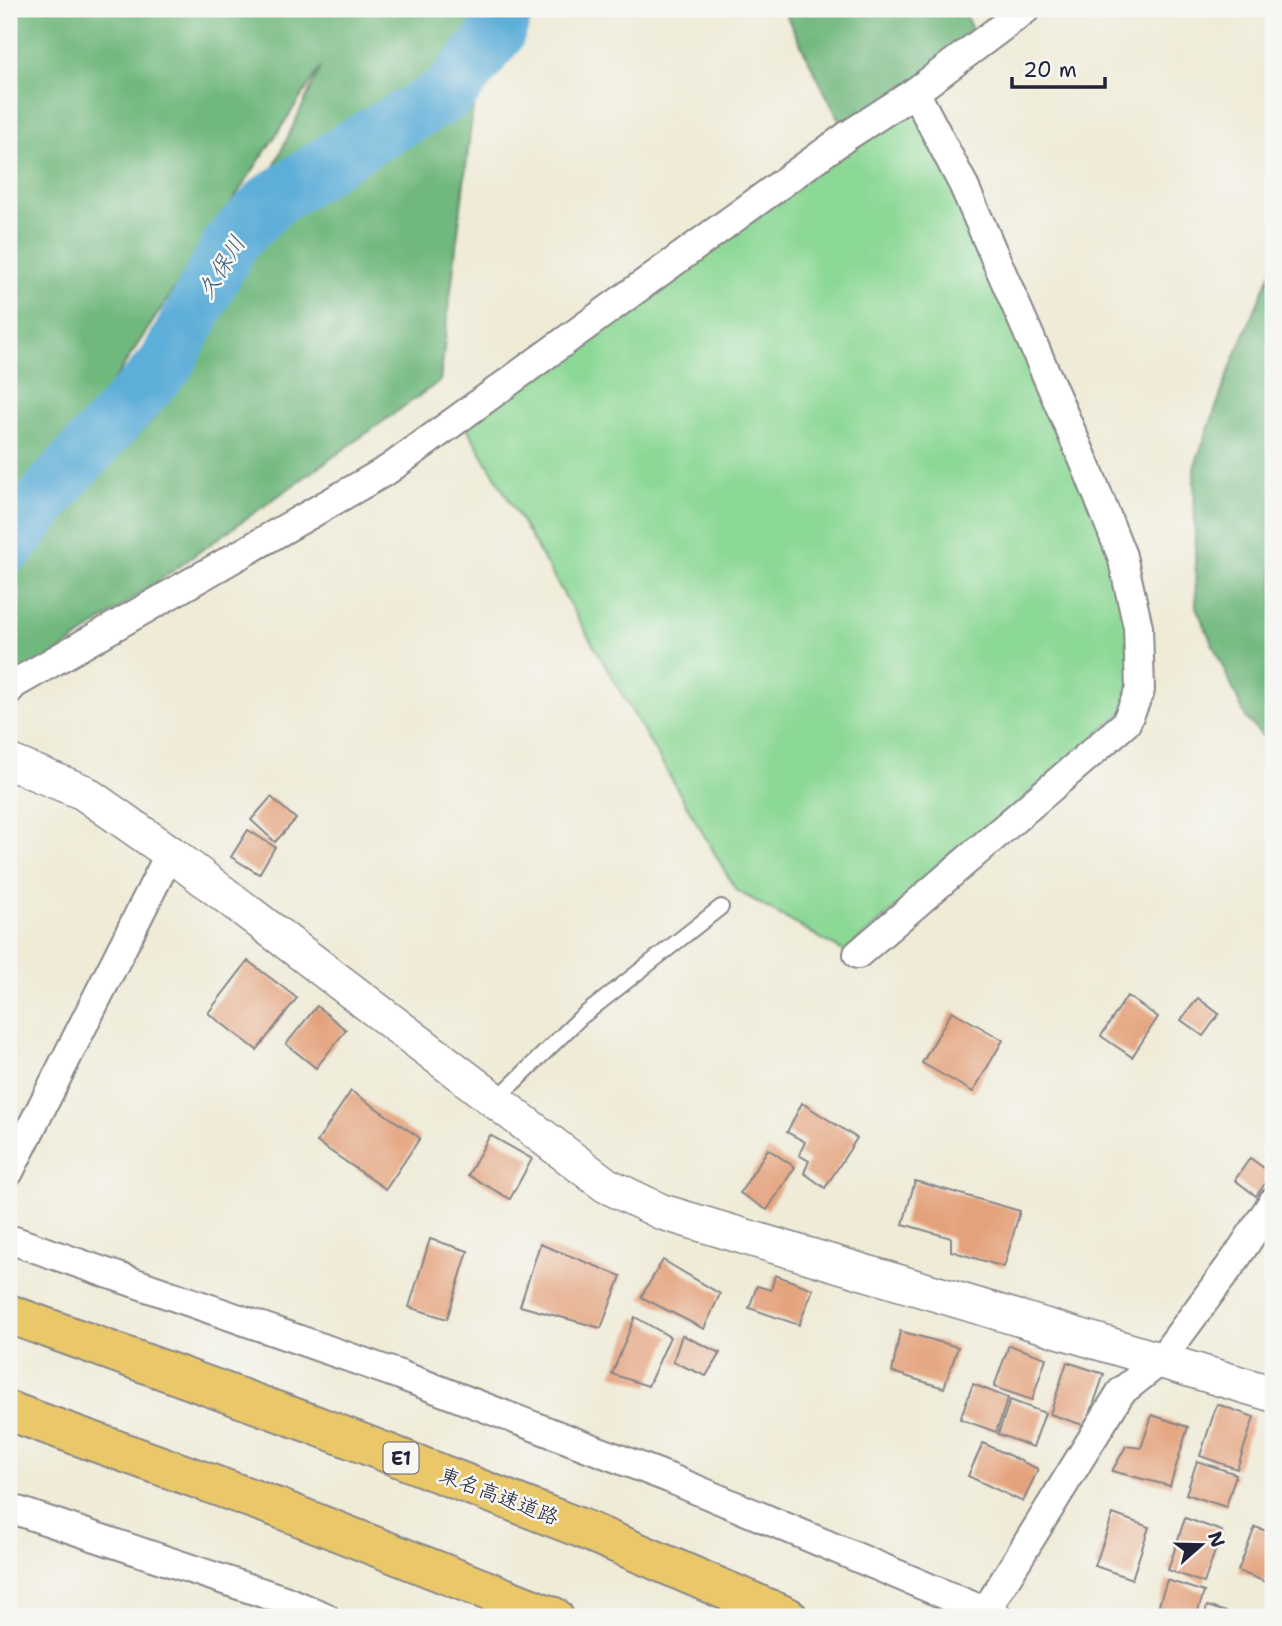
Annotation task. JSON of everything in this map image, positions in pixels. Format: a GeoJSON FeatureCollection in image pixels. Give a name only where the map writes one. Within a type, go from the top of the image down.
{"type":"FeatureCollection","features":[{"type":"Feature","properties":{"kind":"highway","name":"東名高速道路"},"geometry":{"type":"LineString","coordinates":[[9,1314],[315,1424],[571,1524],[788,1617]]}},
{"type":"Feature","properties":{"kind":"highway"},"geometry":{"type":"LineString","coordinates":[[9,1411],[278,1508],[554,1617]]}},
{"type":"Feature","properties":{"kind":"street"},"geometry":{"type":"LineString","coordinates":[[9,690],[14,684],[389,469],[847,136],[915,92],[1026,9]]}},
{"type":"Feature","properties":{"kind":"street"},"geometry":{"type":"LineString","coordinates":[[858,954],[1126,723],[1140,690],[1138,627],[1122,556],[1087,468],[964,184],[915,92]]}},
{"type":"Feature","properties":{"kind":"street"},"geometry":{"type":"LineString","coordinates":[[9,762],[83,792],[170,853],[606,1185],[662,1212],[1273,1394]]}},
{"type":"Feature","properties":{"kind":"street"},"geometry":{"type":"LineString","coordinates":[[9,1172],[170,853]]}},
{"type":"Feature","properties":{"kind":"street"},"geometry":{"type":"LineString","coordinates":[[9,1239],[490,1409],[669,1478],[988,1616],[1121,1392],[1160,1361],[1236,1258],[1273,1202]]}},
{"type":"Feature","properties":{"kind":"street"},"geometry":{"type":"LineString","coordinates":[[9,1508],[284,1600],[325,1617]]}},
{"type":"Feature","properties":{"kind":"lane"},"geometry":{"type":"LineString","coordinates":[[496,1100],[580,1018],[721,907]]}},
{"type":"Feature","properties":{"kind":"green space"},"geometry":{"type":"Polygon","coordinates":[[[9,9],[485,9],[440,381],[9,687],[9,578],[31,549],[155,417],[321,67],[91,415],[9,501],[9,9]]]}},
{"type":"Feature","properties":{"kind":"green space"},"geometry":{"type":"Polygon","coordinates":[[[783,9],[963,9],[978,44],[847,136],[783,9]]]}},
{"type":"Feature","properties":{"kind":"green space"},"geometry":{"type":"Polygon","coordinates":[[[915,92],[1140,590],[1134,703],[845,952],[736,890],[463,421],[915,92]]]}},
{"type":"Feature","properties":{"kind":"green space"},"geometry":{"type":"Polygon","coordinates":[[[1273,268],[1273,748],[1246,718],[1196,607],[1194,468],[1234,358],[1273,268]]]}},
{"type":"Feature","properties":{"kind":"building"},"geometry":{"type":"Polygon","coordinates":[[[271,797],[296,819],[275,842],[251,820],[271,797]]]}},
{"type":"Feature","properties":{"kind":"building"},"geometry":{"type":"Polygon","coordinates":[[[248,830],[275,847],[259,874],[231,857],[248,830]]]}},
{"type":"Feature","properties":{"kind":"building"},"geometry":{"type":"Polygon","coordinates":[[[248,961],[297,998],[257,1050],[208,1013],[248,961]]]}},
{"type":"Feature","properties":{"kind":"building"},"geometry":{"type":"Polygon","coordinates":[[[1127,996],[1158,1017],[1132,1057],[1101,1036],[1127,996]]]}},
{"type":"Feature","properties":{"kind":"building"},"geometry":{"type":"Polygon","coordinates":[[[1198,998],[1219,1014],[1203,1036],[1181,1020],[1198,998]]]}},
{"type":"Feature","properties":{"kind":"building"},"geometry":{"type":"Polygon","coordinates":[[[317,1006],[346,1030],[316,1068],[286,1044],[317,1006]]]}},
{"type":"Feature","properties":{"kind":"building"},"geometry":{"type":"Polygon","coordinates":[[[952,1011],[1003,1040],[973,1092],[922,1063],[952,1011]]]}},
{"type":"Feature","properties":{"kind":"building"},"geometry":{"type":"Polygon","coordinates":[[[351,1091],[420,1138],[386,1189],[317,1142],[351,1091]]]}},
{"type":"Feature","properties":{"kind":"building"},"geometry":{"type":"Polygon","coordinates":[[[802,1103],[857,1138],[825,1188],[804,1173],[809,1161],[799,1155],[805,1142],[787,1132],[802,1103]]]}},
{"type":"Feature","properties":{"kind":"building"},"geometry":{"type":"Polygon","coordinates":[[[490,1135],[532,1159],[510,1199],[468,1175],[490,1135]]]}},
{"type":"Feature","properties":{"kind":"building"},"geometry":{"type":"Polygon","coordinates":[[[768,1149],[795,1167],[767,1210],[740,1193],[768,1149]]]}},
{"type":"Feature","properties":{"kind":"building"},"geometry":{"type":"Polygon","coordinates":[[[1250,1158],[1272,1174],[1256,1196],[1235,1180],[1250,1158]]]}},
{"type":"Feature","properties":{"kind":"building"},"geometry":{"type":"Polygon","coordinates":[[[915,1181],[1020,1211],[1004,1267],[951,1251],[951,1238],[903,1224],[915,1181]]]}},
{"type":"Feature","properties":{"kind":"building"},"geometry":{"type":"Polygon","coordinates":[[[430,1239],[468,1251],[447,1319],[409,1307],[430,1239]]]}},
{"type":"Feature","properties":{"kind":"building"},"geometry":{"type":"Polygon","coordinates":[[[540,1244],[621,1276],[601,1328],[520,1306],[540,1244]]]}},
{"type":"Feature","properties":{"kind":"building"},"geometry":{"type":"Polygon","coordinates":[[[663,1260],[720,1294],[704,1329],[641,1297],[663,1260]]]}},
{"type":"Feature","properties":{"kind":"building"},"geometry":{"type":"Polygon","coordinates":[[[775,1275],[813,1289],[799,1325],[749,1308],[757,1286],[771,1290],[775,1275]]]}},
{"type":"Feature","properties":{"kind":"building"},"geometry":{"type":"Polygon","coordinates":[[[635,1317],[670,1337],[648,1386],[612,1374],[635,1317]]]}},
{"type":"Feature","properties":{"kind":"building"},"geometry":{"type":"Polygon","coordinates":[[[900,1331],[958,1347],[944,1388],[892,1372],[900,1331]]]}},
{"type":"Feature","properties":{"kind":"building"},"geometry":{"type":"Polygon","coordinates":[[[682,1335],[720,1353],[706,1376],[673,1362],[682,1335]]]}},
{"type":"Feature","properties":{"kind":"building"},"geometry":{"type":"Polygon","coordinates":[[[1009,1345],[1046,1358],[1032,1400],[994,1387],[1009,1345]]]}},
{"type":"Feature","properties":{"kind":"building"},"geometry":{"type":"Polygon","coordinates":[[[1067,1362],[1104,1374],[1086,1426],[1050,1414],[1067,1362]]]}},
{"type":"Feature","properties":{"kind":"building"},"geometry":{"type":"Polygon","coordinates":[[[973,1384],[1008,1398],[996,1432],[960,1419],[973,1384]]]}},
{"type":"Feature","properties":{"kind":"building"},"geometry":{"type":"Polygon","coordinates":[[[1010,1400],[1045,1413],[1033,1447],[998,1434],[1010,1400]]]}},
{"type":"Feature","properties":{"kind":"building"},"geometry":{"type":"Polygon","coordinates":[[[1217,1404],[1254,1417],[1237,1469],[1200,1456],[1217,1404]]]}},
{"type":"Feature","properties":{"kind":"building"},"geometry":{"type":"Polygon","coordinates":[[[1152,1415],[1188,1427],[1170,1486],[1112,1471],[1126,1446],[1141,1448],[1152,1415]]]}},
{"type":"Feature","properties":{"kind":"building"},"geometry":{"type":"Polygon","coordinates":[[[983,1443],[1038,1469],[1023,1502],[968,1476],[983,1443]]]}},
{"type":"Feature","properties":{"kind":"building"},"geometry":{"type":"Polygon","coordinates":[[[1197,1461],[1236,1474],[1226,1507],[1186,1494],[1197,1461]]]}},
{"type":"Feature","properties":{"kind":"building"},"geometry":{"type":"Polygon","coordinates":[[[1113,1514],[1149,1527],[1132,1579],[1095,1566],[1113,1514]]]}},
{"type":"Feature","properties":{"kind":"building"},"geometry":{"type":"Polygon","coordinates":[[[1185,1518],[1222,1531],[1204,1583],[1168,1570],[1185,1518]]]}},
{"type":"Feature","properties":{"kind":"building"},"geometry":{"type":"Polygon","coordinates":[[[1255,1527],[1273,1533],[1273,1585],[1238,1571],[1255,1527]]]}},
{"type":"Feature","properties":{"kind":"building"},"geometry":{"type":"Polygon","coordinates":[[[1167,1580],[1204,1592],[1196,1617],[1155,1617],[1167,1580]]]}},
{"type":"Feature","properties":{"kind":"building"},"geometry":{"type":"Polygon","coordinates":[[[1207,1606],[1242,1617],[1204,1617],[1207,1606]]]}},
{"type":"Feature","properties":{"kind":"waterway","name":"久保川"},"geometry":{"type":"LineString","coordinates":[[9,545],[54,487],[166,364],[231,242],[271,201],[356,145],[449,93],[497,33],[506,9]]}}]}
